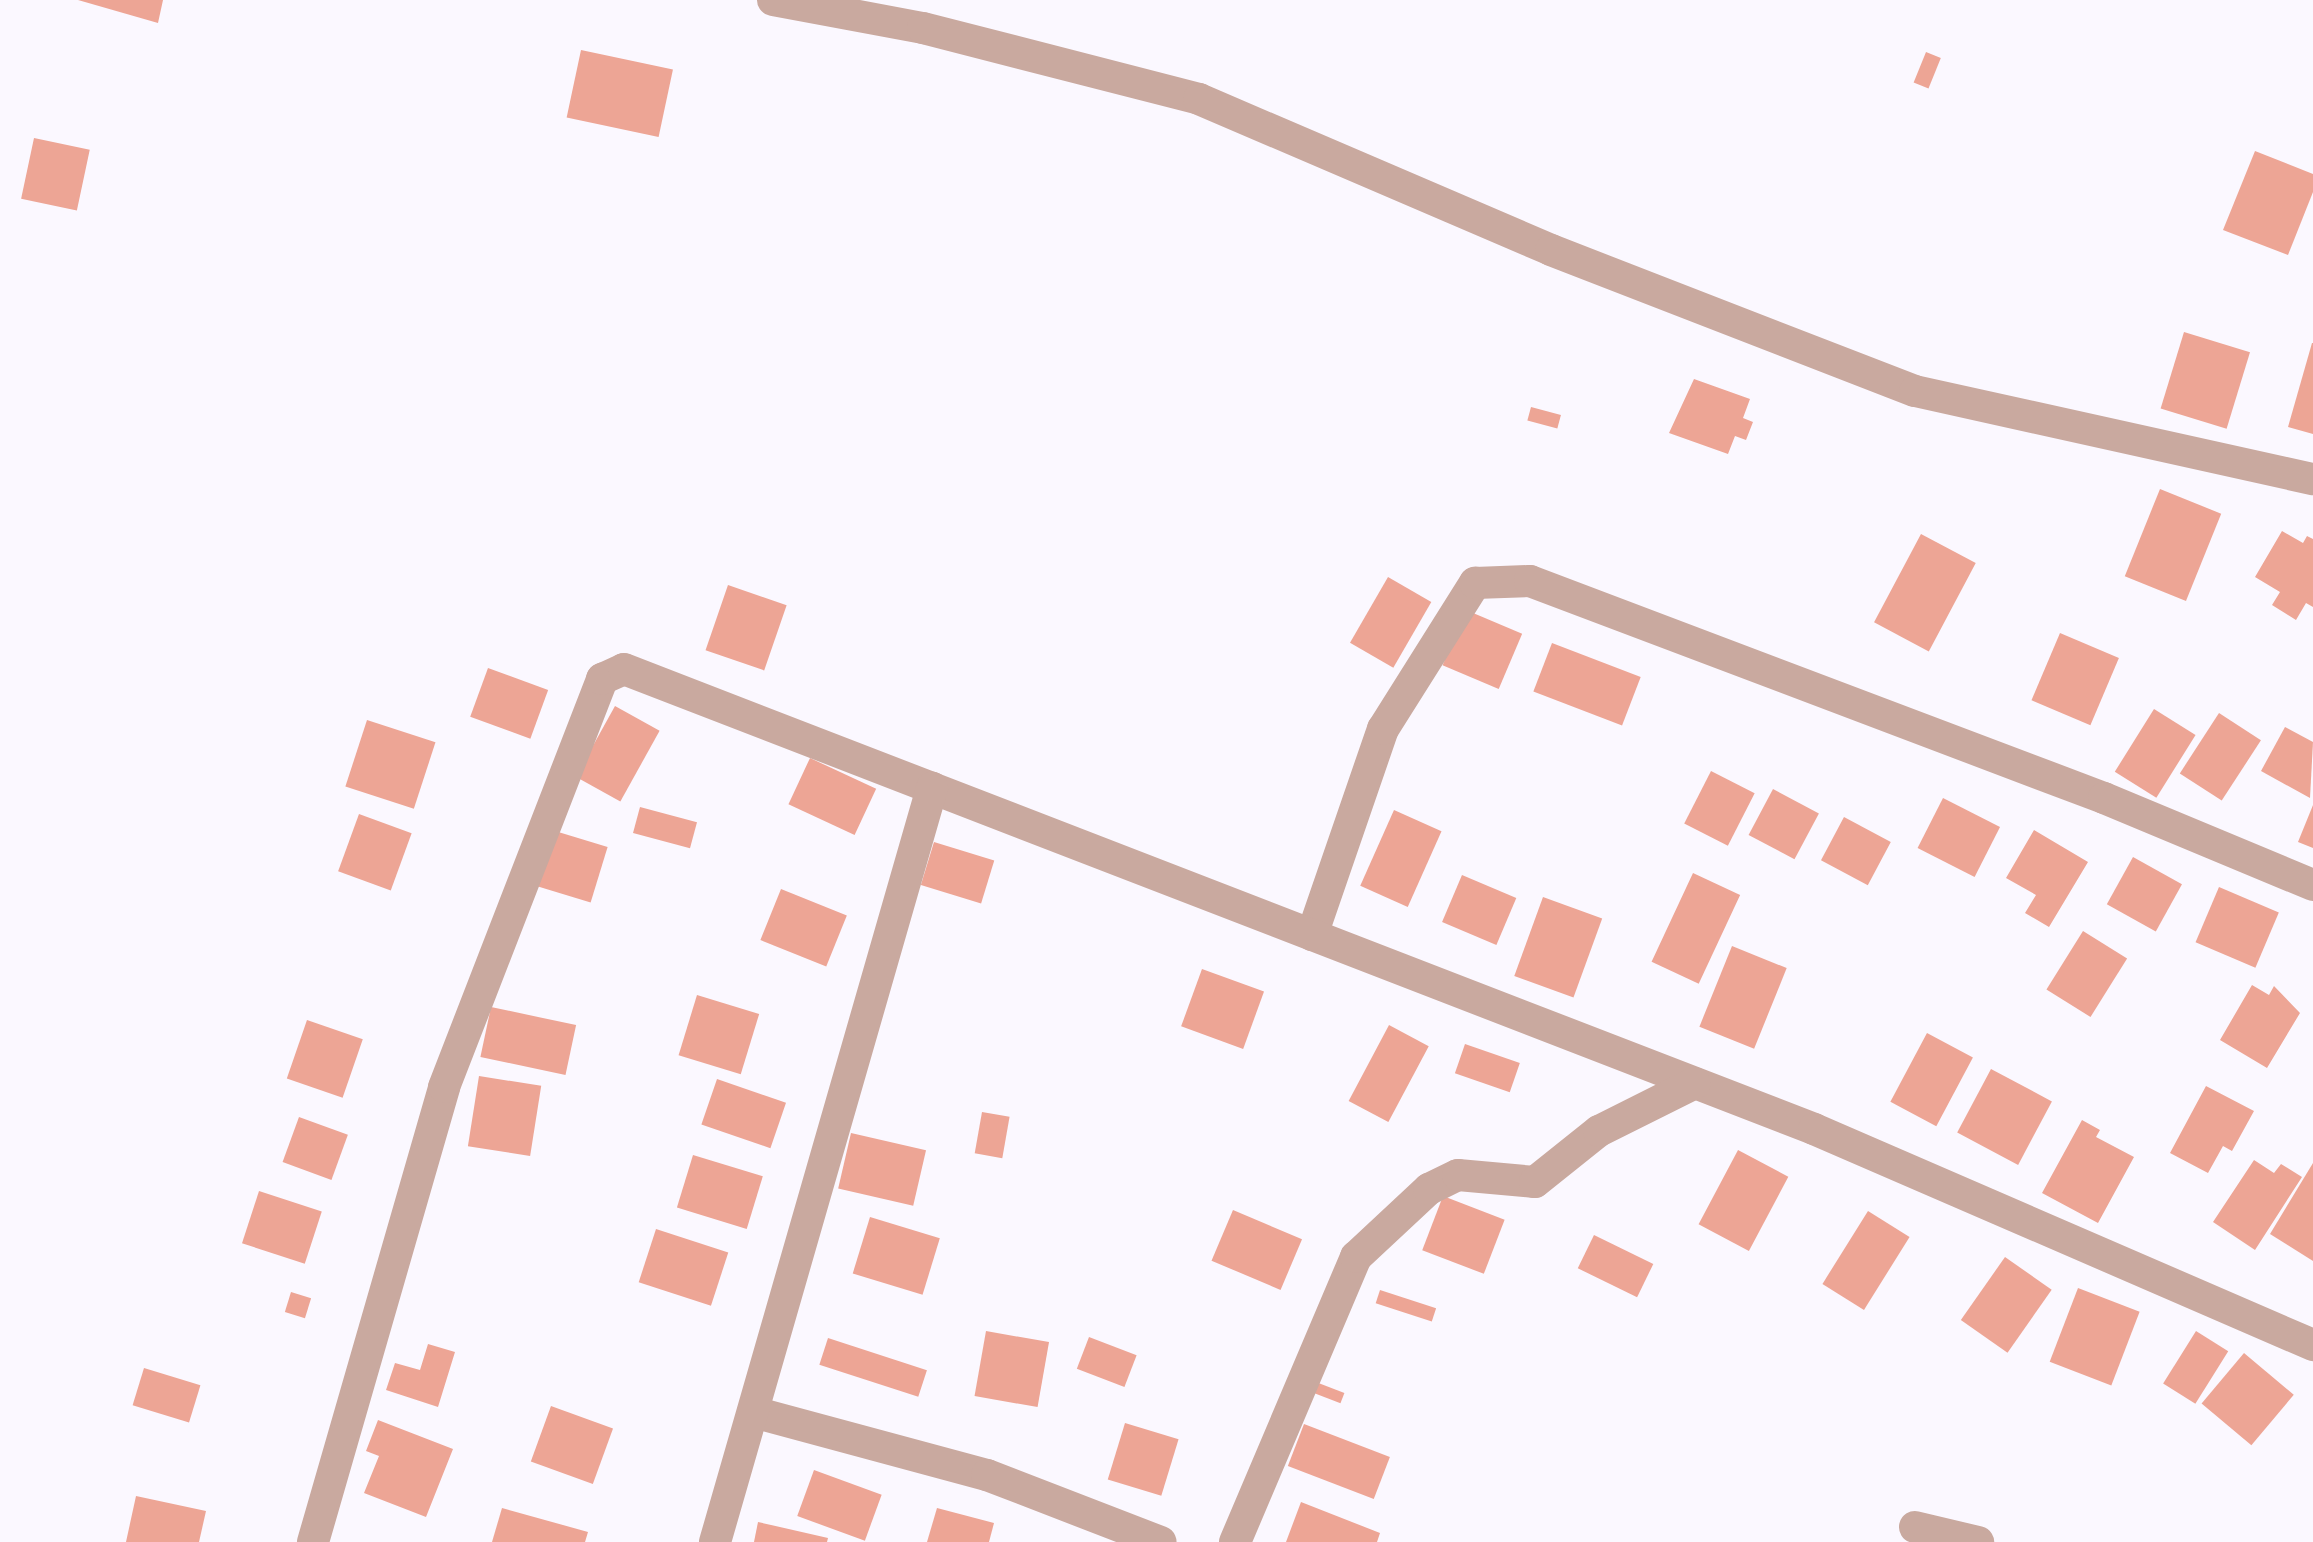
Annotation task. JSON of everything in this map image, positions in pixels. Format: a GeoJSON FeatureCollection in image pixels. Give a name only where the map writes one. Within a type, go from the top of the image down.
{"type":"FeatureCollection","features":[{"type":"Feature","properties":{"kind":"street"},"geometry":{"type":"LineString","coordinates":[[774,0],[923,28],[1200,98],[1551,250],[1915,391],[2313,479]]}},
{"type":"Feature","properties":{"kind":"street"},"geometry":{"type":"LineString","coordinates":[[1312,935],[1383,729],[1474,583],[1530,581],[2104,798],[2313,885]]}},
{"type":"Feature","properties":{"kind":"street"},"geometry":{"type":"LineString","coordinates":[[313,1542],[444,1087],[602,679],[624,669],[1695,1083],[2313,1345]]}},
{"type":"Feature","properties":{"kind":"street"},"geometry":{"type":"LineString","coordinates":[[714,1542],[932,788]]}},
{"type":"Feature","properties":{"kind":"street"},"geometry":{"type":"LineString","coordinates":[[1235,1542],[1356,1258],[1428,1189],[1458,1175],[1535,1182],[1599,1131],[1695,1083]]}},
{"type":"Feature","properties":{"kind":"street"},"geometry":{"type":"LineString","coordinates":[[753,1412],[987,1475],[1161,1542]]}},
{"type":"Feature","properties":{"kind":"street"},"geometry":{"type":"LineString","coordinates":[[1915,1527],[1978,1542]]}},
{"type":"Feature","properties":{"kind":"building"},"geometry":{"type":"Polygon","coordinates":[[[78,0],[163,0],[158,23],[78,0]]]}},
{"type":"Feature","properties":{"kind":"building"},"geometry":{"type":"Polygon","coordinates":[[[581,50],[673,70],[659,137],[567,117],[581,50]]]}},
{"type":"Feature","properties":{"kind":"building"},"geometry":{"type":"Polygon","coordinates":[[[1926,52],[1941,58],[1928,89],[1914,83],[1926,52]]]}},
{"type":"Feature","properties":{"kind":"building"},"geometry":{"type":"Polygon","coordinates":[[[34,138],[90,150],[77,210],[21,199],[34,138]]]}},
{"type":"Feature","properties":{"kind":"building"},"geometry":{"type":"Polygon","coordinates":[[[2255,151],[2313,174],[2313,192],[2288,255],[2223,230],[2255,151]]]}},
{"type":"Feature","properties":{"kind":"building"},"geometry":{"type":"Polygon","coordinates":[[[2184,332],[2250,352],[2227,429],[2161,409],[2184,332]]]}},
{"type":"Feature","properties":{"kind":"building"},"geometry":{"type":"Polygon","coordinates":[[[2313,343],[2313,434],[2288,427],[2313,343]]]}},
{"type":"Feature","properties":{"kind":"building"},"geometry":{"type":"Polygon","coordinates":[[[1694,379],[1750,399],[1743,418],[1753,422],[1746,440],[1735,436],[1728,454],[1669,433],[1694,379]]]}},
{"type":"Feature","properties":{"kind":"building"},"geometry":{"type":"Polygon","coordinates":[[[1531,407],[1561,415],[1557,429],[1527,421],[1531,407]]]}},
{"type":"Feature","properties":{"kind":"building"},"geometry":{"type":"Polygon","coordinates":[[[2160,489],[2221,514],[2186,601],[2125,576],[2160,489]]]}},
{"type":"Feature","properties":{"kind":"building"},"geometry":{"type":"Polygon","coordinates":[[[2282,531],[2303,543],[2307,536],[2313,539],[2313,607],[2306,603],[2296,620],[2272,605],[2280,592],[2255,577],[2282,531]]]}},
{"type":"Feature","properties":{"kind":"building"},"geometry":{"type":"Polygon","coordinates":[[[1921,534],[1976,563],[1929,651],[1874,622],[1921,534]]]}},
{"type":"Feature","properties":{"kind":"building"},"geometry":{"type":"Polygon","coordinates":[[[1388,577],[1431,602],[1393,668],[1350,643],[1388,577]]]}},
{"type":"Feature","properties":{"kind":"building"},"geometry":{"type":"Polygon","coordinates":[[[728,585],[787,605],[764,670],[706,650],[728,585]]]}},
{"type":"Feature","properties":{"kind":"building"},"geometry":{"type":"Polygon","coordinates":[[[1466,610],[1522,634],[1499,689],[1443,665],[1466,610]]]}},
{"type":"Feature","properties":{"kind":"building"},"geometry":{"type":"Polygon","coordinates":[[[2060,633],[2119,658],[2090,725],[2031,700],[2060,633]]]}},
{"type":"Feature","properties":{"kind":"building"},"geometry":{"type":"Polygon","coordinates":[[[1552,643],[1641,677],[1622,726],[1533,692],[1552,643]]]}},
{"type":"Feature","properties":{"kind":"building"},"geometry":{"type":"Polygon","coordinates":[[[488,668],[548,690],[530,739],[470,717],[488,668]]]}},
{"type":"Feature","properties":{"kind":"building"},"geometry":{"type":"Polygon","coordinates":[[[615,706],[660,731],[620,802],[576,777],[615,706]]]}},
{"type":"Feature","properties":{"kind":"building"},"geometry":{"type":"Polygon","coordinates":[[[2154,709],[2196,735],[2156,798],[2115,772],[2154,709]]]}},
{"type":"Feature","properties":{"kind":"building"},"geometry":{"type":"Polygon","coordinates":[[[2219,713],[2261,740],[2222,801],[2180,773],[2219,713]]]}},
{"type":"Feature","properties":{"kind":"building"},"geometry":{"type":"Polygon","coordinates":[[[367,720],[435,742],[414,809],[345,787],[367,720]]]}},
{"type":"Feature","properties":{"kind":"building"},"geometry":{"type":"Polygon","coordinates":[[[2285,727],[2313,742],[2310,798],[2261,771],[2285,727]]]}},
{"type":"Feature","properties":{"kind":"building"},"geometry":{"type":"Polygon","coordinates":[[[810,758],[876,789],[855,835],[788,804],[810,758]]]}},
{"type":"Feature","properties":{"kind":"building"},"geometry":{"type":"Polygon","coordinates":[[[1711,771],[1755,793],[1728,846],[1684,824],[1711,771]]]}},
{"type":"Feature","properties":{"kind":"building"},"geometry":{"type":"Polygon","coordinates":[[[1773,789],[1819,813],[1795,859],[1749,835],[1773,789]]]}},
{"type":"Feature","properties":{"kind":"building"},"geometry":{"type":"Polygon","coordinates":[[[1943,798],[2000,827],[1975,877],[1918,848],[1943,798]]]}},
{"type":"Feature","properties":{"kind":"building"},"geometry":{"type":"Polygon","coordinates":[[[2313,805],[2313,848],[2298,842],[2313,805]]]}},
{"type":"Feature","properties":{"kind":"building"},"geometry":{"type":"Polygon","coordinates":[[[640,807],[697,822],[690,848],[633,833],[640,807]]]}},
{"type":"Feature","properties":{"kind":"building"},"geometry":{"type":"Polygon","coordinates":[[[1394,810],[1442,831],[1408,907],[1360,886],[1394,810]]]}},
{"type":"Feature","properties":{"kind":"building"},"geometry":{"type":"Polygon","coordinates":[[[359,814],[412,833],[391,890],[338,871],[359,814]]]}},
{"type":"Feature","properties":{"kind":"building"},"geometry":{"type":"Polygon","coordinates":[[[1844,817],[1891,842],[1868,885],[1821,860],[1844,817]]]}},
{"type":"Feature","properties":{"kind":"building"},"geometry":{"type":"Polygon","coordinates":[[[2034,830],[2088,862],[2049,927],[2025,913],[2036,895],[2006,878],[2034,830]]]}},
{"type":"Feature","properties":{"kind":"building"},"geometry":{"type":"Polygon","coordinates":[[[555,831],[608,847],[591,903],[538,886],[555,831]]]}},
{"type":"Feature","properties":{"kind":"building"},"geometry":{"type":"Polygon","coordinates":[[[934,842],[994,860],[981,903],[921,885],[934,842]]]}},
{"type":"Feature","properties":{"kind":"building"},"geometry":{"type":"Polygon","coordinates":[[[2133,857],[2182,884],[2156,931],[2107,904],[2133,857]]]}},
{"type":"Feature","properties":{"kind":"building"},"geometry":{"type":"Polygon","coordinates":[[[1693,873],[1740,895],[1699,984],[1652,962],[1693,873]]]}},
{"type":"Feature","properties":{"kind":"building"},"geometry":{"type":"Polygon","coordinates":[[[1462,875],[1516,898],[1496,945],[1442,922],[1462,875]]]}},
{"type":"Feature","properties":{"kind":"building"},"geometry":{"type":"Polygon","coordinates":[[[2219,887],[2279,912],[2255,968],[2196,942],[2219,887]]]}},
{"type":"Feature","properties":{"kind":"building"},"geometry":{"type":"Polygon","coordinates":[[[781,889],[847,916],[826,967],[760,940],[781,889]]]}},
{"type":"Feature","properties":{"kind":"building"},"geometry":{"type":"Polygon","coordinates":[[[1543,897],[1602,919],[1573,997],[1514,976],[1543,897]]]}},
{"type":"Feature","properties":{"kind":"building"},"geometry":{"type":"Polygon","coordinates":[[[2083,931],[2127,959],[2091,1017],[2046,990],[2083,931]]]}},
{"type":"Feature","properties":{"kind":"building"},"geometry":{"type":"Polygon","coordinates":[[[1732,946],[1787,968],[1754,1049],[1699,1027],[1732,946]]]}},
{"type":"Feature","properties":{"kind":"building"},"geometry":{"type":"Polygon","coordinates":[[[1202,969],[1264,992],[1243,1049],[1181,1026],[1202,969]]]}},
{"type":"Feature","properties":{"kind":"building"},"geometry":{"type":"Polygon","coordinates":[[[2252,985],[2269,995],[2274,986],[2300,1013],[2267,1068],[2220,1040],[2252,985]]]}},
{"type":"Feature","properties":{"kind":"building"},"geometry":{"type":"Polygon","coordinates":[[[697,995],[759,1014],[741,1074],[679,1055],[697,995]]]}},
{"type":"Feature","properties":{"kind":"building"},"geometry":{"type":"Polygon","coordinates":[[[491,1007],[576,1025],[565,1075],[480,1057],[491,1007]]]}},
{"type":"Feature","properties":{"kind":"building"},"geometry":{"type":"Polygon","coordinates":[[[307,1020],[363,1039],[343,1098],[287,1079],[307,1020]]]}},
{"type":"Feature","properties":{"kind":"building"},"geometry":{"type":"Polygon","coordinates":[[[1389,1025],[1429,1046],[1388,1122],[1349,1101],[1389,1025]]]}},
{"type":"Feature","properties":{"kind":"building"},"geometry":{"type":"Polygon","coordinates":[[[1927,1033],[1973,1057],[1936,1126],[1890,1102],[1927,1033]]]}},
{"type":"Feature","properties":{"kind":"building"},"geometry":{"type":"Polygon","coordinates":[[[1465,1044],[1520,1063],[1510,1092],[1455,1073],[1465,1044]]]}},
{"type":"Feature","properties":{"kind":"building"},"geometry":{"type":"Polygon","coordinates":[[[1991,1069],[2052,1101],[2018,1165],[1957,1133],[1991,1069]]]}},
{"type":"Feature","properties":{"kind":"building"},"geometry":{"type":"Polygon","coordinates":[[[479,1076],[541,1086],[530,1156],[468,1146],[479,1076]]]}},
{"type":"Feature","properties":{"kind":"building"},"geometry":{"type":"Polygon","coordinates":[[[717,1079],[786,1103],[770,1148],[701,1124],[717,1079]]]}},
{"type":"Feature","properties":{"kind":"building"},"geometry":{"type":"Polygon","coordinates":[[[2206,1086],[2254,1111],[2232,1151],[2223,1146],[2208,1173],[2170,1153],[2206,1086]]]}},
{"type":"Feature","properties":{"kind":"building"},"geometry":{"type":"Polygon","coordinates":[[[982,1112],[1010,1117],[1002,1158],[975,1153],[982,1112]]]}},
{"type":"Feature","properties":{"kind":"building"},"geometry":{"type":"Polygon","coordinates":[[[299,1117],[348,1135],[331,1180],[283,1162],[299,1117]]]}},
{"type":"Feature","properties":{"kind":"building"},"geometry":{"type":"Polygon","coordinates":[[[2082,1120],[2100,1130],[2096,1137],[2134,1157],[2098,1223],[2042,1193],[2082,1120]]]}},
{"type":"Feature","properties":{"kind":"building"},"geometry":{"type":"Polygon","coordinates":[[[851,1133],[926,1150],[913,1206],[838,1189],[851,1133]]]}},
{"type":"Feature","properties":{"kind":"building"},"geometry":{"type":"Polygon","coordinates":[[[1738,1150],[1788,1177],[1749,1251],[1699,1224],[1738,1150]]]}},
{"type":"Feature","properties":{"kind":"building"},"geometry":{"type":"Polygon","coordinates":[[[693,1155],[763,1176],[747,1229],[677,1208],[693,1155]]]}},
{"type":"Feature","properties":{"kind":"building"},"geometry":{"type":"Polygon","coordinates":[[[2254,1160],[2274,1173],[2281,1164],[2302,1177],[2255,1250],[2213,1222],[2254,1160]]]}},
{"type":"Feature","properties":{"kind":"building"},"geometry":{"type":"Polygon","coordinates":[[[2313,1163],[2313,1261],[2270,1234],[2313,1163]]]}},
{"type":"Feature","properties":{"kind":"building"},"geometry":{"type":"Polygon","coordinates":[[[259,1191],[322,1211],[305,1264],[242,1243],[259,1191]]]}},
{"type":"Feature","properties":{"kind":"building"},"geometry":{"type":"Polygon","coordinates":[[[1443,1196],[1505,1220],[1484,1274],[1422,1250],[1443,1196]]]}},
{"type":"Feature","properties":{"kind":"building"},"geometry":{"type":"Polygon","coordinates":[[[1233,1210],[1302,1239],[1281,1290],[1212,1261],[1233,1210]]]}},
{"type":"Feature","properties":{"kind":"building"},"geometry":{"type":"Polygon","coordinates":[[[1868,1211],[1910,1237],[1864,1310],[1822,1284],[1868,1211]]]}},
{"type":"Feature","properties":{"kind":"building"},"geometry":{"type":"Polygon","coordinates":[[[870,1217],[940,1238],[923,1295],[853,1273],[870,1217]]]}},
{"type":"Feature","properties":{"kind":"building"},"geometry":{"type":"Polygon","coordinates":[[[656,1229],[728,1252],[711,1306],[639,1282],[656,1229]]]}},
{"type":"Feature","properties":{"kind":"building"},"geometry":{"type":"Polygon","coordinates":[[[1594,1235],[1653,1264],[1637,1297],[1578,1268],[1594,1235]]]}},
{"type":"Feature","properties":{"kind":"building"},"geometry":{"type":"Polygon","coordinates":[[[2005,1257],[2052,1290],[2008,1353],[1961,1320],[2005,1257]]]}},
{"type":"Feature","properties":{"kind":"building"},"geometry":{"type":"Polygon","coordinates":[[[2078,1288],[2140,1312],[2111,1385],[2050,1362],[2078,1288]]]}},
{"type":"Feature","properties":{"kind":"building"},"geometry":{"type":"Polygon","coordinates":[[[1380,1290],[1436,1308],[1432,1322],[1376,1303],[1380,1290]]]}},
{"type":"Feature","properties":{"kind":"building"},"geometry":{"type":"Polygon","coordinates":[[[291,1292],[311,1298],[305,1318],[285,1312],[291,1292]]]}},
{"type":"Feature","properties":{"kind":"building"},"geometry":{"type":"Polygon","coordinates":[[[986,1331],[1049,1342],[1038,1407],[975,1396],[986,1331]]]}},
{"type":"Feature","properties":{"kind":"building"},"geometry":{"type":"Polygon","coordinates":[[[2196,1331],[2228,1351],[2195,1404],[2163,1384],[2196,1331]]]}},
{"type":"Feature","properties":{"kind":"building"},"geometry":{"type":"Polygon","coordinates":[[[1089,1337],[1137,1355],[1124,1387],[1077,1369],[1089,1337]]]}},
{"type":"Feature","properties":{"kind":"building"},"geometry":{"type":"Polygon","coordinates":[[[828,1338],[927,1370],[918,1397],[819,1365],[828,1338]]]}},
{"type":"Feature","properties":{"kind":"building"},"geometry":{"type":"Polygon","coordinates":[[[428,1344],[455,1352],[438,1407],[386,1390],[395,1363],[420,1370],[428,1344]]]}},
{"type":"Feature","properties":{"kind":"building"},"geometry":{"type":"Polygon","coordinates":[[[2244,1353],[2294,1395],[2251,1445],[2202,1404],[2244,1353]]]}},
{"type":"Feature","properties":{"kind":"building"},"geometry":{"type":"Polygon","coordinates":[[[144,1368],[200,1385],[189,1423],[133,1405],[144,1368]]]}},
{"type":"Feature","properties":{"kind":"building"},"geometry":{"type":"Polygon","coordinates":[[[1308,1379],[1344,1393],[1340,1403],[1304,1389],[1308,1379]]]}},
{"type":"Feature","properties":{"kind":"building"},"geometry":{"type":"Polygon","coordinates":[[[551,1406],[613,1429],[593,1484],[531,1461],[551,1406]]]}},
{"type":"Feature","properties":{"kind":"building"},"geometry":{"type":"Polygon","coordinates":[[[378,1420],[453,1449],[426,1517],[364,1493],[379,1456],[366,1451],[378,1420]]]}},
{"type":"Feature","properties":{"kind":"building"},"geometry":{"type":"Polygon","coordinates":[[[1125,1423],[1179,1439],[1161,1496],[1108,1479],[1125,1423]]]}},
{"type":"Feature","properties":{"kind":"building"},"geometry":{"type":"Polygon","coordinates":[[[1304,1424],[1390,1457],[1374,1499],[1288,1466],[1304,1424]]]}},
{"type":"Feature","properties":{"kind":"building"},"geometry":{"type":"Polygon","coordinates":[[[814,1470],[882,1495],[865,1541],[797,1516],[814,1470]]]}},
{"type":"Feature","properties":{"kind":"building"},"geometry":{"type":"Polygon","coordinates":[[[136,1496],[206,1511],[199,1542],[126,1542],[136,1496]]]}},
{"type":"Feature","properties":{"kind":"building"},"geometry":{"type":"Polygon","coordinates":[[[1301,1502],[1380,1533],[1377,1542],[1286,1542],[1301,1502]]]}},
{"type":"Feature","properties":{"kind":"building"},"geometry":{"type":"Polygon","coordinates":[[[502,1508],[588,1532],[585,1542],[492,1542],[502,1508]]]}},
{"type":"Feature","properties":{"kind":"building"},"geometry":{"type":"Polygon","coordinates":[[[937,1508],[994,1523],[989,1542],[927,1542],[937,1508]]]}},
{"type":"Feature","properties":{"kind":"building"},"geometry":{"type":"Polygon","coordinates":[[[758,1522],[828,1538],[827,1542],[754,1542],[758,1522]]]}}]}
